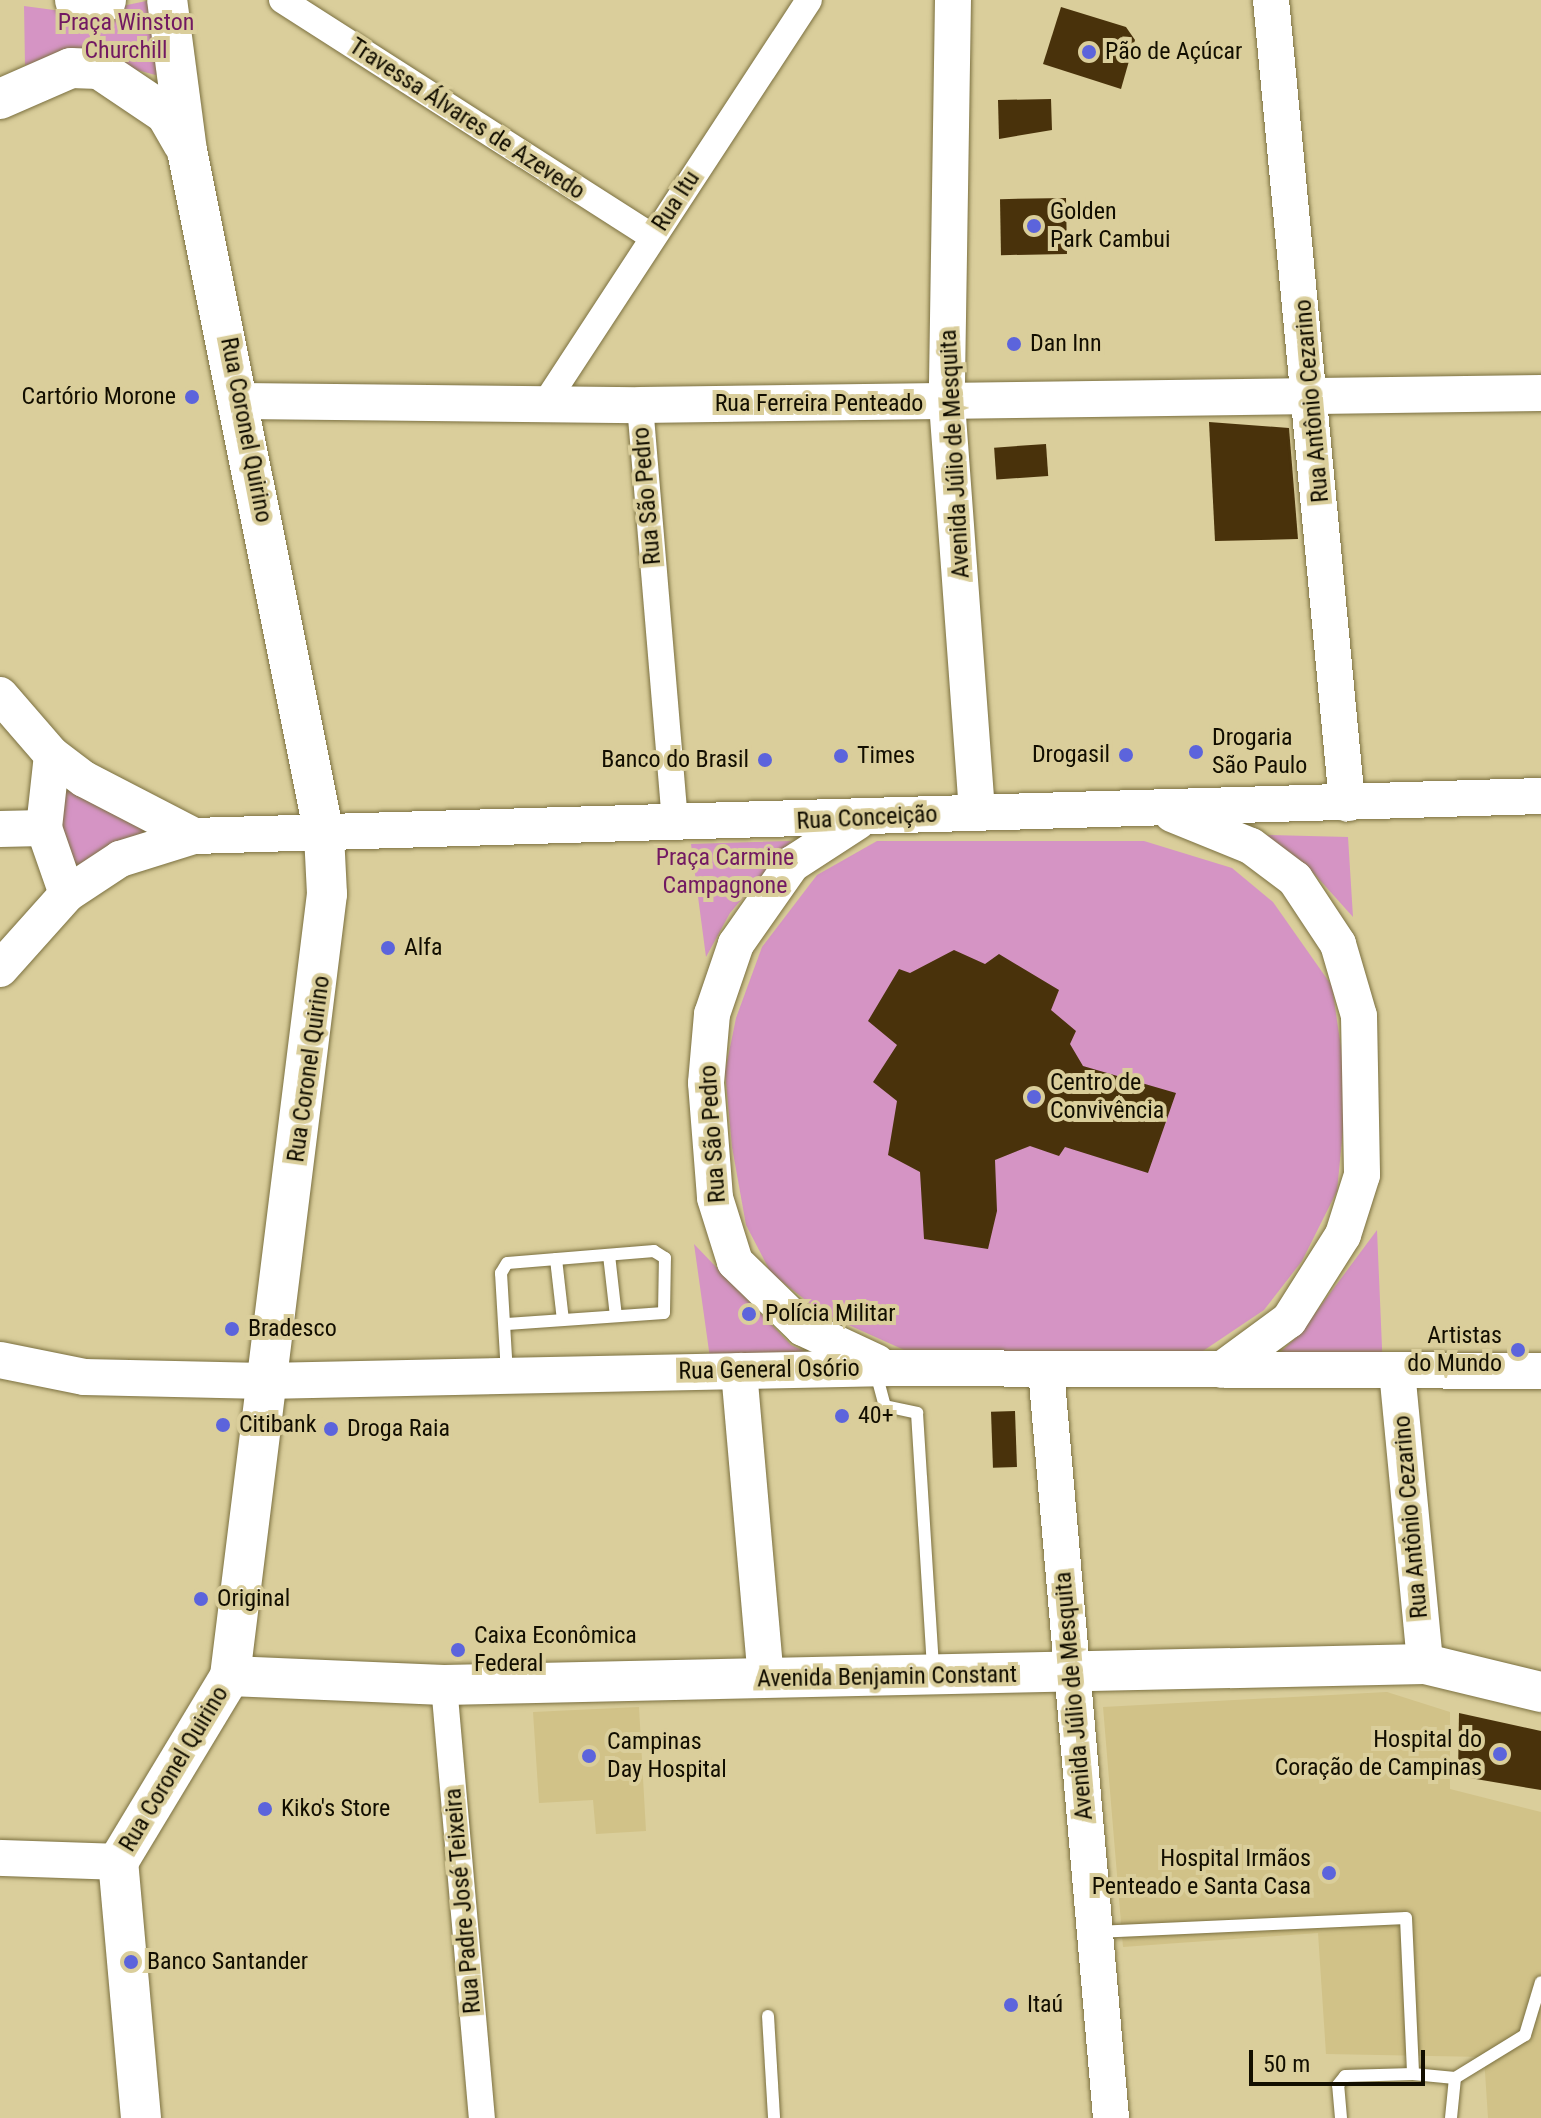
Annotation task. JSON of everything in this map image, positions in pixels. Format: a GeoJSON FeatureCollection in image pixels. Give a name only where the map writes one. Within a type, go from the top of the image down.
{"type":"FeatureCollection","features":[{"type":"Feature","properties":{"kind":"highway"},"geometry":{"type":"LineString","coordinates":[[77,0],[104,0]]}},
{"type":"Feature","properties":{"kind":"main road","name":"Rua Coronel Quirino"},"geometry":{"type":"LineString","coordinates":[[141,2118],[118,1862],[230,1676],[265,1381],[325,951],[324,834],[241,401],[187,151],[167,0]]}},
{"type":"Feature","properties":{"kind":"main road","name":"Avenida Júlio de Mesquita"},"geometry":{"type":"LineString","coordinates":[[953,0],[947,403],[977,811]]}},
{"type":"Feature","properties":{"kind":"main road","name":"Rua Antônio Cezarino"},"geometry":{"type":"LineString","coordinates":[[1271,0],[1313,397],[1347,803]]}},
{"type":"Feature","properties":{"kind":"main road"},"geometry":{"type":"LineString","coordinates":[[0,99],[71,68],[99,69],[166,114],[187,151]]}},
{"type":"Feature","properties":{"kind":"main road","name":"Rua Ferreira Penteado"},"geometry":{"type":"LineString","coordinates":[[241,401],[640,405],[1541,393]]}},
{"type":"Feature","properties":{"kind":"main road"},"geometry":{"type":"LineString","coordinates":[[0,695],[52,755],[194,836]]}},
{"type":"Feature","properties":{"kind":"main road"},"geometry":{"type":"LineString","coordinates":[[52,755],[44,828],[67,894]]}},
{"type":"Feature","properties":{"kind":"main road","name":"Rua Conceição"},"geometry":{"type":"LineString","coordinates":[[194,836],[858,821],[977,811],[1541,796]]}},
{"type":"Feature","properties":{"kind":"main road"},"geometry":{"type":"LineString","coordinates":[[1149,806],[1213,827],[1295,879],[1338,944],[1359,1016],[1362,1175],[1343,1235],[1289,1320],[1221,1370]]}},
{"type":"Feature","properties":{"kind":"main road","name":"Rua São Pedro"},"geometry":{"type":"LineString","coordinates":[[858,821],[792,864],[736,944],[712,1014],[710,1153],[722,1234],[754,1287],[803,1328],[883,1368]]}},
{"type":"Feature","properties":{"kind":"main road"},"geometry":{"type":"LineString","coordinates":[[0,829],[44,828]]}},
{"type":"Feature","properties":{"kind":"main road"},"geometry":{"type":"LineString","coordinates":[[0,969],[67,894],[120,859],[194,836]]}},
{"type":"Feature","properties":{"kind":"main road","name":"Rua General Osório"},"geometry":{"type":"LineString","coordinates":[[0,1360],[84,1377],[265,1381],[883,1368],[1541,1371]]}},
{"type":"Feature","properties":{"kind":"main road","name":"Avenida Júlio de Mesquita"},"geometry":{"type":"LineString","coordinates":[[1046,1370],[1111,2118]]}},
{"type":"Feature","properties":{"kind":"main road"},"geometry":{"type":"LineString","coordinates":[[739,1371],[766,1679]]}},
{"type":"Feature","properties":{"kind":"main road","name":"Rua Antônio Cezarino"},"geometry":{"type":"LineString","coordinates":[[1397,1371],[1425,1664]]}},
{"type":"Feature","properties":{"kind":"main road","name":"Avenida Benjamin Constant"},"geometry":{"type":"LineString","coordinates":[[230,1676],[444,1685],[1072,1674],[1425,1664],[1541,1692]]}},
{"type":"Feature","properties":{"kind":"main road"},"geometry":{"type":"LineString","coordinates":[[0,1858],[118,1862]]}},
{"type":"Feature","properties":{"kind":"street","name":"Travessa Álvares de Azevedo"},"geometry":{"type":"LineString","coordinates":[[282,0],[652,237]]}},
{"type":"Feature","properties":{"kind":"street","name":"Rua Itu"},"geometry":{"type":"LineString","coordinates":[[546,402],[809,0]]}},
{"type":"Feature","properties":{"kind":"street","name":"Rua São Pedro"},"geometry":{"type":"LineString","coordinates":[[640,405],[675,825]]}},
{"type":"Feature","properties":{"kind":"street","name":"Rua Padre José Teixeira"},"geometry":{"type":"LineString","coordinates":[[444,1685],[482,2118]]}},
{"type":"Feature","properties":{"kind":"lane"},"geometry":{"type":"LineString","coordinates":[[507,1324],[667,1309],[665,1258],[654,1251],[503,1267],[507,1376]]}},
{"type":"Feature","properties":{"kind":"lane"},"geometry":{"type":"LineString","coordinates":[[609,1255],[616,1316]]}},
{"type":"Feature","properties":{"kind":"lane"},"geometry":{"type":"LineString","coordinates":[[556,1259],[563,1320]]}},
{"type":"Feature","properties":{"kind":"lane"},"geometry":{"type":"LineString","coordinates":[[883,1368],[885,1406],[917,1413],[933,1676]]}},
{"type":"Feature","properties":{"kind":"lane"},"geometry":{"type":"LineString","coordinates":[[1095,1932],[1406,1918],[1413,2074]]}},
{"type":"Feature","properties":{"kind":"lane"},"geometry":{"type":"LineString","coordinates":[[1341,2118],[1338,2085],[1345,2076],[1413,2074],[1455,2078],[1525,2035],[1541,1982]]}},
{"type":"Feature","properties":{"kind":"lane"},"geometry":{"type":"LineString","coordinates":[[768,2016],[774,2118]]}},
{"type":"Feature","properties":{"kind":"lane"},"geometry":{"type":"LineString","coordinates":[[1451,2118],[1455,2078]]}},
{"type":"Feature","properties":{"kind":"shaded area","name":"Hospital Irmãos Penteado e Santa Casa"},"geometry":{"type":"Polygon","coordinates":[[[1387,1692],[1450,1712],[1450,1789],[1541,1812],[1541,2118],[1488,2118],[1484,2057],[1326,2054],[1318,1933],[1123,1947],[1103,1707],[1387,1692]]]}},
{"type":"Feature","properties":{"kind":"shaded area","name":"Campinas Day Hospital"},"geometry":{"type":"Polygon","coordinates":[[[639,1707],[646,1831],[596,1834],[593,1800],[539,1803],[533,1712],[639,1707]]]}},
{"type":"Feature","properties":{"kind":"green space","name":"Praça Winston Churchill"},"geometry":{"type":"Polygon","coordinates":[[[151,0],[163,77],[81,55],[25,65],[24,6],[84,14],[151,0]]]}},
{"type":"Feature","properties":{"kind":"green space"},"geometry":{"type":"Polygon","coordinates":[[[62,780],[158,834],[72,876],[58,830],[62,780]]]}},
{"type":"Feature","properties":{"kind":"green space"},"geometry":{"type":"Polygon","coordinates":[[[1265,835],[1348,837],[1353,917],[1309,868],[1265,835]]]}},
{"type":"Feature","properties":{"kind":"green space","name":"Praça Carmine Campagnone"},"geometry":{"type":"Polygon","coordinates":[[[791,841],[730,913],[706,957],[691,844],[791,841]]]}},
{"type":"Feature","properties":{"kind":"green space"},"geometry":{"type":"Polygon","coordinates":[[[877,841],[1144,841],[1232,868],[1273,902],[1332,986],[1347,1089],[1337,1191],[1302,1261],[1264,1310],[1188,1361],[922,1358],[822,1313],[771,1273],[746,1225],[732,1147],[725,1072],[736,1018],[762,947],[817,875],[877,841]]]}},
{"type":"Feature","properties":{"kind":"green space"},"geometry":{"type":"Polygon","coordinates":[[[1377,1230],[1383,1371],[1265,1366],[1299,1335],[1377,1230]]]}},
{"type":"Feature","properties":{"kind":"green space"},"geometry":{"type":"Polygon","coordinates":[[[694,1244],[791,1345],[834,1365],[710,1358],[694,1244]]]}},
{"type":"Feature","properties":{"kind":"building","name":"Pão de Açúcar"},"geometry":{"type":"Polygon","coordinates":[[[1061,7],[1126,27],[1135,40],[1121,89],[1043,64],[1061,7]]]}},
{"type":"Feature","properties":{"kind":"building"},"geometry":{"type":"Polygon","coordinates":[[[1051,99],[1052,130],[999,139],[998,100],[1051,99]]]}},
{"type":"Feature","properties":{"kind":"building","name":"Golden Park Cambui"},"geometry":{"type":"Polygon","coordinates":[[[1066,198],[1067,254],[1001,255],[1000,199],[1066,198]]]}},
{"type":"Feature","properties":{"kind":"building"},"geometry":{"type":"Polygon","coordinates":[[[1209,422],[1289,428],[1298,539],[1215,541],[1209,422]]]}},
{"type":"Feature","properties":{"kind":"building"},"geometry":{"type":"Polygon","coordinates":[[[1046,444],[1048,476],[996,480],[994,448],[1046,444]]]}},
{"type":"Feature","properties":{"kind":"building","name":"Centro de Convivência"},"geometry":{"type":"Polygon","coordinates":[[[954,950],[985,964],[999,954],[1059,990],[1051,1010],[1076,1031],[1070,1044],[1083,1066],[1176,1093],[1148,1173],[1065,1147],[1059,1156],[1030,1146],[995,1160],[997,1211],[988,1249],[924,1239],[920,1172],[888,1155],[897,1101],[873,1082],[897,1045],[868,1021],[899,969],[910,973],[954,950]]]}},
{"type":"Feature","properties":{"kind":"building"},"geometry":{"type":"Polygon","coordinates":[[[1015,1411],[1017,1467],[993,1468],[991,1412],[1015,1411]]]}},
{"type":"Feature","properties":{"kind":"building","name":"Hospital do Coração de Campinas"},"geometry":{"type":"Polygon","coordinates":[[[1459,1713],[1541,1731],[1541,1790],[1458,1776],[1459,1713]]]}},
{"type":"Feature","properties":{"kind":"place","name":"Pão de Açúcar"},"geometry":{"type":"Point","coordinates":[1089,52]}},
{"type":"Feature","properties":{"kind":"place","name":"Golden Park Cambui"},"geometry":{"type":"Point","coordinates":[1034,226]}},
{"type":"Feature","properties":{"kind":"place","name":"Dan Inn"},"geometry":{"type":"Point","coordinates":[1014,344]}},
{"type":"Feature","properties":{"kind":"place","name":"Cartório Morone"},"geometry":{"type":"Point","coordinates":[192,397]}},
{"type":"Feature","properties":{"kind":"place","name":"Drogaria São Paulo"},"geometry":{"type":"Point","coordinates":[1196,752]}},
{"type":"Feature","properties":{"kind":"place","name":"Drogasil"},"geometry":{"type":"Point","coordinates":[1126,755]}},
{"type":"Feature","properties":{"kind":"place","name":"Times"},"geometry":{"type":"Point","coordinates":[841,756]}},
{"type":"Feature","properties":{"kind":"place","name":"Banco do Brasil"},"geometry":{"type":"Point","coordinates":[765,760]}},
{"type":"Feature","properties":{"kind":"place","name":"Alfa"},"geometry":{"type":"Point","coordinates":[388,948]}},
{"type":"Feature","properties":{"kind":"place","name":"Centro de Convivência"},"geometry":{"type":"Point","coordinates":[1034,1097]}},
{"type":"Feature","properties":{"kind":"place","name":"Polícia Militar"},"geometry":{"type":"Point","coordinates":[749,1314]}},
{"type":"Feature","properties":{"kind":"place","name":"Bradesco"},"geometry":{"type":"Point","coordinates":[232,1329]}},
{"type":"Feature","properties":{"kind":"place","name":"Artistas do Mundo"},"geometry":{"type":"Point","coordinates":[1518,1350]}},
{"type":"Feature","properties":{"kind":"place","name":"40+"},"geometry":{"type":"Point","coordinates":[842,1416]}},
{"type":"Feature","properties":{"kind":"place","name":"Citibank"},"geometry":{"type":"Point","coordinates":[223,1425]}},
{"type":"Feature","properties":{"kind":"place","name":"Droga Raia"},"geometry":{"type":"Point","coordinates":[331,1429]}},
{"type":"Feature","properties":{"kind":"place","name":"Original"},"geometry":{"type":"Point","coordinates":[201,1599]}},
{"type":"Feature","properties":{"kind":"place","name":"Caixa Econômica Federal"},"geometry":{"type":"Point","coordinates":[458,1650]}},
{"type":"Feature","properties":{"kind":"place","name":"Hospital do Coração de Campinas"},"geometry":{"type":"Point","coordinates":[1500,1754]}},
{"type":"Feature","properties":{"kind":"place","name":"Campinas Day Hospital"},"geometry":{"type":"Point","coordinates":[589,1756]}},
{"type":"Feature","properties":{"kind":"place","name":"Kiko's Store"},"geometry":{"type":"Point","coordinates":[265,1809]}},
{"type":"Feature","properties":{"kind":"place","name":"Hospital Irmãos Penteado e Santa Casa"},"geometry":{"type":"Point","coordinates":[1329,1873]}},
{"type":"Feature","properties":{"kind":"place","name":"Banco Santander"},"geometry":{"type":"Point","coordinates":[131,1962]}},
{"type":"Feature","properties":{"kind":"place","name":"Itaú"},"geometry":{"type":"Point","coordinates":[1011,2005]}}]}
